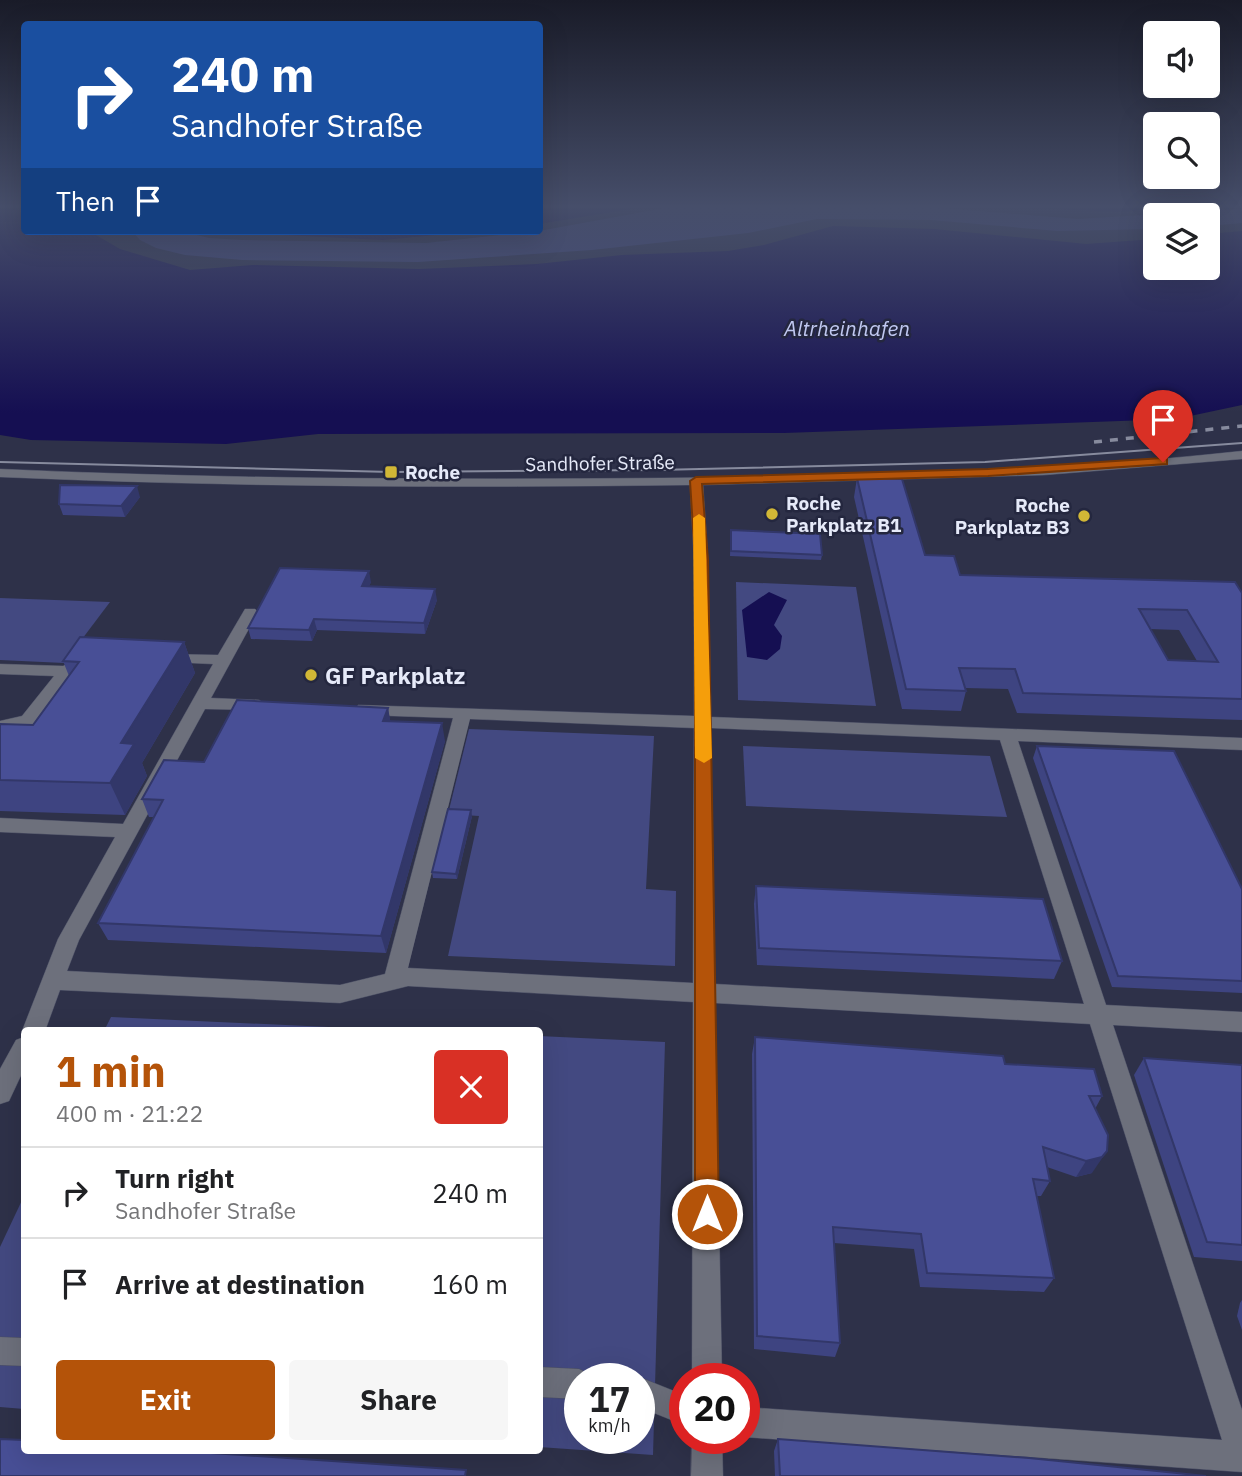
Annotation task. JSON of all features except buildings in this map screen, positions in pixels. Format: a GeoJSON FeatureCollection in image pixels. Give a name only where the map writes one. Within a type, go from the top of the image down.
{"type":"FeatureCollection","features":[{"type":"Feature","properties":{"kind":"street","name":"Sandhofer Straße"},"geometry":{"type":"LineString","coordinates":[[0,473],[337,484],[696,481],[1029,471],[1242,455]]}},
{"type":"Feature","properties":{"kind":"street"},"geometry":{"type":"LineString","coordinates":[[696,481],[701,560],[707,1363]]}},
{"type":"Feature","properties":{"kind":"street"},"geometry":{"type":"LineString","coordinates":[[35,1027],[69,939],[250,612]]}},
{"type":"Feature","properties":{"kind":"street"},"geometry":{"type":"LineString","coordinates":[[0,727],[29,720],[66,671],[94,653],[107,653]]}},
{"type":"Feature","properties":{"kind":"street"},"geometry":{"type":"LineString","coordinates":[[146,656],[224,660]]}},
{"type":"Feature","properties":{"kind":"street"},"geometry":{"type":"LineString","coordinates":[[0,668],[66,671]]}},
{"type":"Feature","properties":{"kind":"street"},"geometry":{"type":"LineString","coordinates":[[200,703],[273,706]]}},
{"type":"Feature","properties":{"kind":"street"},"geometry":{"type":"LineString","coordinates":[[345,708],[1007,734],[1240,747]]}},
{"type":"Feature","properties":{"kind":"street"},"geometry":{"type":"LineString","coordinates":[[394,981],[463,713]]}},
{"type":"Feature","properties":{"kind":"street"},"geometry":{"type":"LineString","coordinates":[[760,1423],[1242,1457],[1007,734]]}},
{"type":"Feature","properties":{"kind":"street"},"geometry":{"type":"LineString","coordinates":[[0,825],[129,831]]}},
{"type":"Feature","properties":{"kind":"street"},"geometry":{"type":"LineString","coordinates":[[54,981],[340,994],[408,976],[1242,1022]]}},
{"type":"Feature","properties":{"kind":"street"},"geometry":{"type":"LineString","coordinates":[[0,1093],[21,1053]]}},
{"type":"Feature","properties":{"kind":"street"},"geometry":{"type":"LineString","coordinates":[[0,1350],[21,1352]]}},
{"type":"Feature","properties":{"kind":"street"},"geometry":{"type":"LineString","coordinates":[[543,1382],[564,1383]]}},
{"type":"Feature","properties":{"kind":"street"},"geometry":{"type":"LineString","coordinates":[[707,1454],[708,1476]]}},
{"type":"Feature","properties":{"kind":"shaded area"},"geometry":{"type":"Polygon","coordinates":[[[736,582],[856,587],[876,706],[738,700],[736,582]]]}},
{"type":"Feature","properties":{"kind":"shaded area"},"geometry":{"type":"Polygon","coordinates":[[[0,598],[110,602],[64,663],[0,660],[0,598]]]}},
{"type":"Feature","properties":{"kind":"shaded area"},"geometry":{"type":"Polygon","coordinates":[[[469,729],[654,736],[646,889],[676,891],[675,966],[448,956],[479,816],[448,814],[469,729]]]}},
{"type":"Feature","properties":{"kind":"shaded area"},"geometry":{"type":"Polygon","coordinates":[[[743,746],[990,756],[1007,817],[746,806],[743,746]]]}},
{"type":"Feature","properties":{"kind":"shaded area"},"geometry":{"type":"Polygon","coordinates":[[[111,1017],[327,1027],[106,1027],[111,1017]]]}},
{"type":"Feature","properties":{"kind":"shaded area"},"geometry":{"type":"Polygon","coordinates":[[[543,1036],[665,1042],[655,1386],[655,1363],[564,1363],[564,1449],[543,1447],[543,1036]]]}},
{"type":"Feature","properties":{"kind":"shaded area"},"geometry":{"type":"Polygon","coordinates":[[[21,1202],[21,1409],[0,1407],[0,1247],[21,1202]]]}},
{"type":"Feature","properties":{"kind":"water","name":"Altrheinhafen"},"geometry":{"type":"Polygon","coordinates":[[[0,276],[1143,276],[1143,280],[1220,280],[1220,276],[1242,276],[1242,405],[1176,419],[784,433],[318,434],[226,444],[31,440],[0,435],[0,276]]]}},
{"type":"Feature","properties":{"kind":"water"},"geometry":{"type":"Polygon","coordinates":[[[769,592],[787,600],[774,625],[782,636],[780,649],[767,660],[747,657],[742,610],[769,592]]]}},
{"type":"Feature","properties":{"kind":"tram line"},"geometry":{"type":"LineString","coordinates":[[0,462],[391,472],[657,470],[985,462],[1242,443]]}},
{"type":"Feature","properties":{"kind":"railway"},"geometry":{"type":"LineString","coordinates":[[1094,442],[1242,426]]}},
{"type":"Feature","properties":{"kind":"slow traffic"},"geometry":{"type":"LineString","coordinates":[[699,518],[704,758]]}},
{"type":"Feature","properties":{"kind":"place","name":"Roche"},"geometry":{"type":"Point","coordinates":[391,472]}},
{"type":"Feature","properties":{"kind":"place","name":"Roche Parkplatz B1"},"geometry":{"type":"Point","coordinates":[772,514]}},
{"type":"Feature","properties":{"kind":"place","name":"Roche Parkplatz B3"},"geometry":{"type":"Point","coordinates":[1084,516]}},
{"type":"Feature","properties":{"kind":"place","name":"GF Parkplatz"},"geometry":{"type":"Point","coordinates":[311,675]}},
{"type":"Feature","properties":{"kind":"route"},"geometry":{"type":"LineString","coordinates":[[707,1214],[701,560],[696,481],[988,473],[1163,462]]}}]}
